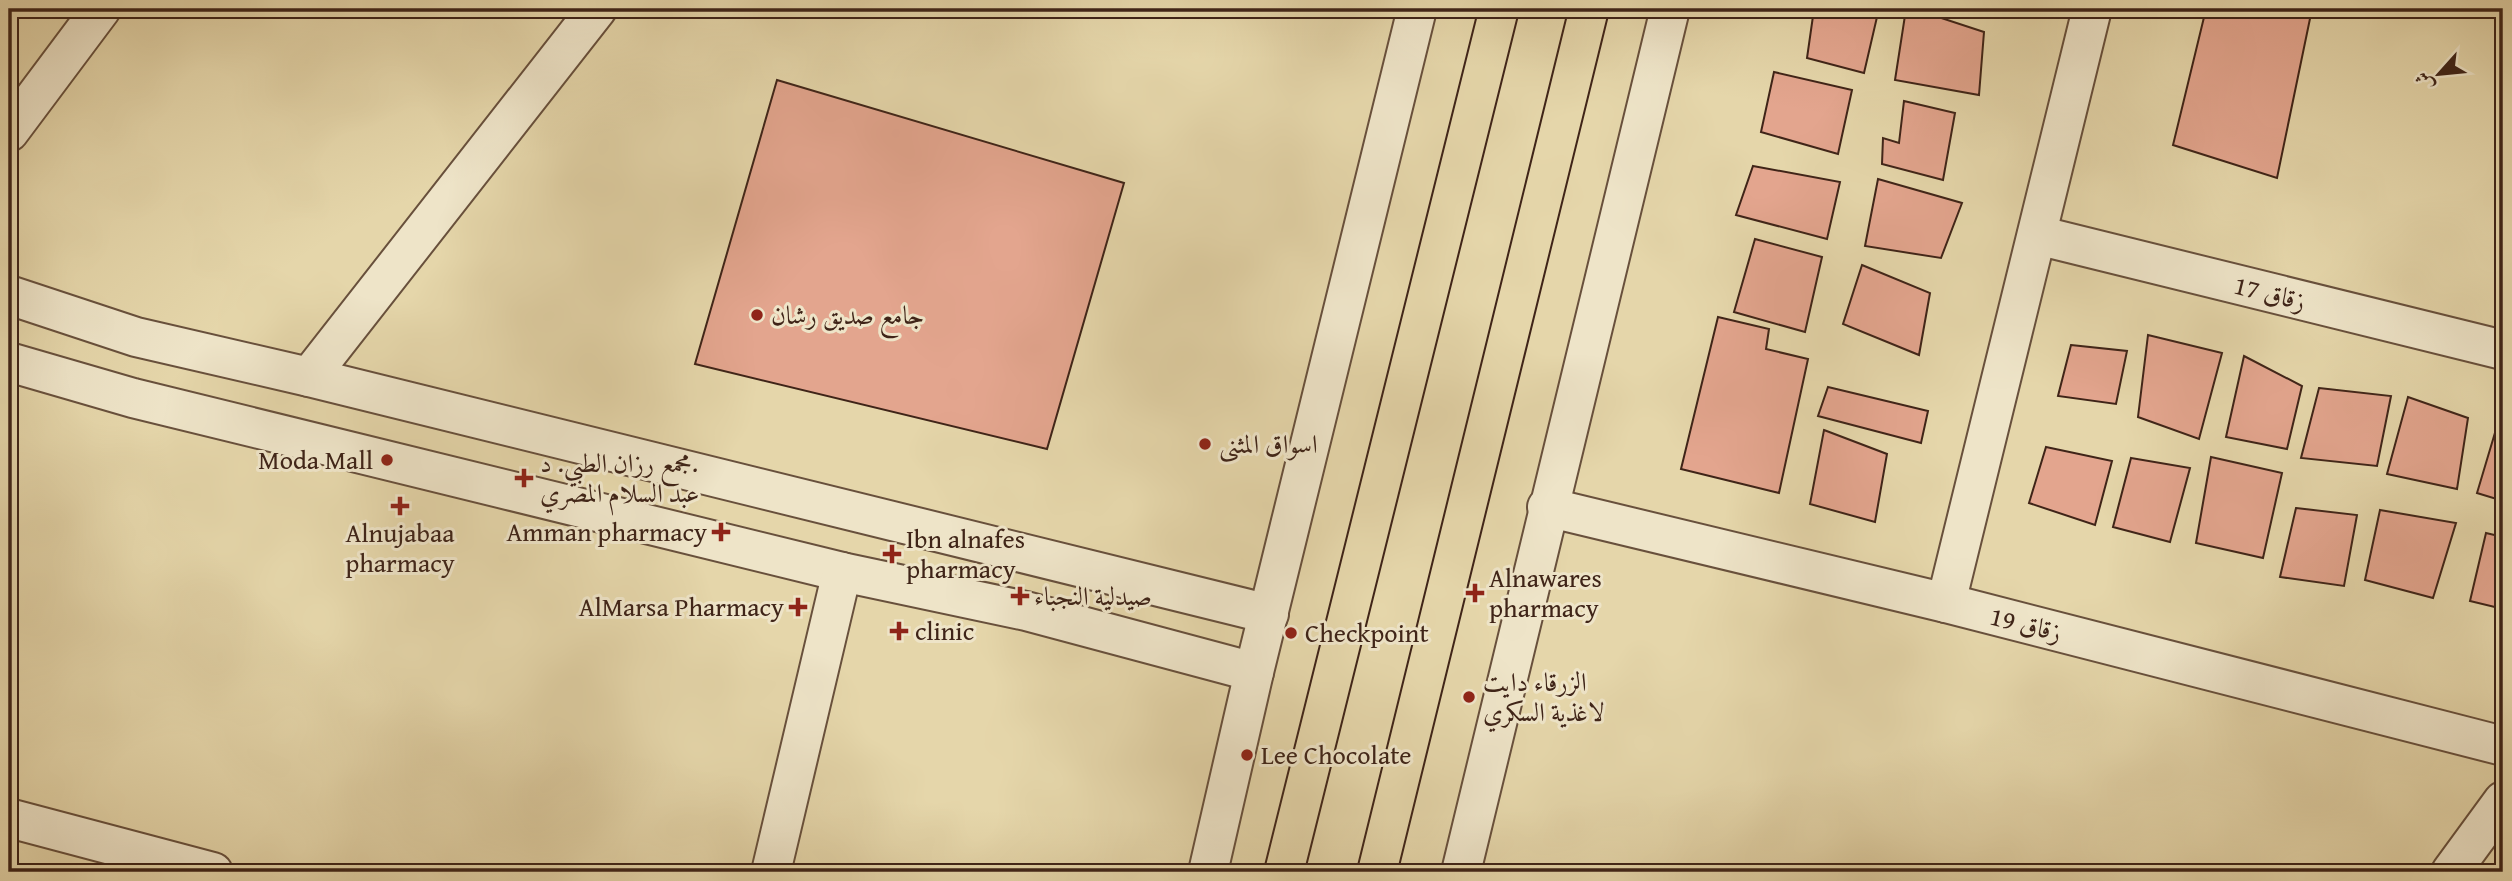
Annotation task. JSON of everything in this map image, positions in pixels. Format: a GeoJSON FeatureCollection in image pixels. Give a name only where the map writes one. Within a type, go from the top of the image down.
{"type":"FeatureCollection","features":[{"type":"Feature","properties":{"kind":"highway"},"geometry":{"type":"LineString","coordinates":[[1284,872],[1499,9]]}},
{"type":"Feature","properties":{"kind":"highway"},"geometry":{"type":"LineString","coordinates":[[1377,872],[1589,9]]}},
{"type":"Feature","properties":{"kind":"street"},"geometry":{"type":"LineString","coordinates":[[9,132],[101,9]]}},
{"type":"Feature","properties":{"kind":"street"},"geometry":{"type":"LineString","coordinates":[[309,377],[597,9]]}},
{"type":"Feature","properties":{"kind":"street"},"geometry":{"type":"LineString","coordinates":[[1208,872],[1254,672],[1417,9]]}},
{"type":"Feature","properties":{"kind":"street"},"geometry":{"type":"LineString","coordinates":[[1461,872],[1670,9]]}},
{"type":"Feature","properties":{"kind":"street"},"geometry":{"type":"LineString","coordinates":[[1946,603],[2092,9]]}},
{"type":"Feature","properties":{"kind":"street","name":"زقاق 17"},"geometry":{"type":"LineString","coordinates":[[2037,235],[2503,351]]}},
{"type":"Feature","properties":{"kind":"street"},"geometry":{"type":"LineString","coordinates":[[9,295],[136,337],[309,377],[1269,614]]}},
{"type":"Feature","properties":{"kind":"street"},"geometry":{"type":"LineString","coordinates":[[9,362],[133,398],[842,572],[1026,611],[1254,672]]}},
{"type":"Feature","properties":{"kind":"street","name":"زقاق 19"},"geometry":{"type":"LineString","coordinates":[[1548,507],[1946,603],[2503,746]]}},
{"type":"Feature","properties":{"kind":"street"},"geometry":{"type":"LineString","coordinates":[[771,872],[842,572]]}},
{"type":"Feature","properties":{"kind":"street"},"geometry":{"type":"LineString","coordinates":[[2451,872],[2503,802]]}},
{"type":"Feature","properties":{"kind":"street"},"geometry":{"type":"LineString","coordinates":[[9,818],[213,872]]}},
{"type":"Feature","properties":{"kind":"building"},"geometry":{"type":"Polygon","coordinates":[[[1814,9],[1843,9],[1877,17],[1864,73],[1807,58],[1814,9]]]}},
{"type":"Feature","properties":{"kind":"building"},"geometry":{"type":"Polygon","coordinates":[[[1906,9],[1914,9],[1984,32],[1979,95],[1895,80],[1906,9]]]}},
{"type":"Feature","properties":{"kind":"building"},"geometry":{"type":"Polygon","coordinates":[[[2206,9],[2312,9],[2277,178],[2173,145],[2206,9]]]}},
{"type":"Feature","properties":{"kind":"building"},"geometry":{"type":"Polygon","coordinates":[[[1774,72],[1852,90],[1838,154],[1761,132],[1774,72]]]}},
{"type":"Feature","properties":{"kind":"building","name":"جامع صديق رشان"},"geometry":{"type":"Polygon","coordinates":[[[777,80],[1124,183],[1047,449],[695,364],[777,80]]]}},
{"type":"Feature","properties":{"kind":"building"},"geometry":{"type":"Polygon","coordinates":[[[1904,101],[1955,113],[1943,180],[1882,164],[1883,138],[1899,143],[1904,101]]]}},
{"type":"Feature","properties":{"kind":"building"},"geometry":{"type":"Polygon","coordinates":[[[1753,166],[1840,182],[1827,239],[1736,215],[1753,166]]]}},
{"type":"Feature","properties":{"kind":"building"},"geometry":{"type":"Polygon","coordinates":[[[1878,179],[1962,203],[1941,258],[1865,246],[1878,179]]]}},
{"type":"Feature","properties":{"kind":"building"},"geometry":{"type":"Polygon","coordinates":[[[1755,239],[1822,257],[1805,332],[1734,312],[1755,239]]]}},
{"type":"Feature","properties":{"kind":"building"},"geometry":{"type":"Polygon","coordinates":[[[1862,265],[1930,293],[1919,355],[1843,324],[1862,265]]]}},
{"type":"Feature","properties":{"kind":"building"},"geometry":{"type":"Polygon","coordinates":[[[1718,317],[1769,329],[1766,349],[1808,359],[1779,493],[1681,469],[1718,317]]]}},
{"type":"Feature","properties":{"kind":"building"},"geometry":{"type":"Polygon","coordinates":[[[2148,335],[2222,353],[2199,439],[2138,417],[2148,335]]]}},
{"type":"Feature","properties":{"kind":"building"},"geometry":{"type":"Polygon","coordinates":[[[2071,345],[2127,351],[2116,404],[2058,396],[2071,345]]]}},
{"type":"Feature","properties":{"kind":"building"},"geometry":{"type":"Polygon","coordinates":[[[2244,356],[2302,386],[2287,449],[2226,437],[2244,356]]]}},
{"type":"Feature","properties":{"kind":"building"},"geometry":{"type":"Polygon","coordinates":[[[1828,387],[1928,411],[1921,443],[1818,416],[1828,387]]]}},
{"type":"Feature","properties":{"kind":"building"},"geometry":{"type":"Polygon","coordinates":[[[2319,388],[2391,396],[2377,466],[2301,458],[2319,388]]]}},
{"type":"Feature","properties":{"kind":"building"},"geometry":{"type":"Polygon","coordinates":[[[2408,397],[2468,418],[2457,489],[2387,474],[2408,397]]]}},
{"type":"Feature","properties":{"kind":"building"},"geometry":{"type":"Polygon","coordinates":[[[2497,426],[2503,428],[2503,501],[2477,493],[2497,426]]]}},
{"type":"Feature","properties":{"kind":"building"},"geometry":{"type":"Polygon","coordinates":[[[1824,430],[1887,454],[1875,522],[1810,504],[1824,430]]]}},
{"type":"Feature","properties":{"kind":"building"},"geometry":{"type":"Polygon","coordinates":[[[2046,447],[2112,461],[2095,525],[2029,503],[2046,447]]]}},
{"type":"Feature","properties":{"kind":"building"},"geometry":{"type":"Polygon","coordinates":[[[2211,457],[2282,473],[2263,558],[2196,543],[2211,457]]]}},
{"type":"Feature","properties":{"kind":"building"},"geometry":{"type":"Polygon","coordinates":[[[2131,458],[2190,468],[2170,542],[2113,527],[2131,458]]]}},
{"type":"Feature","properties":{"kind":"building"},"geometry":{"type":"Polygon","coordinates":[[[2296,508],[2357,515],[2344,586],[2280,577],[2296,508]]]}},
{"type":"Feature","properties":{"kind":"building"},"geometry":{"type":"Polygon","coordinates":[[[2380,510],[2456,523],[2433,598],[2365,580],[2380,510]]]}},
{"type":"Feature","properties":{"kind":"building"},"geometry":{"type":"Polygon","coordinates":[[[2486,533],[2503,537],[2503,609],[2470,601],[2486,533]]]}},
{"type":"Feature","properties":{"kind":"place","name":"جامع صديق رشان"},"geometry":{"type":"Point","coordinates":[757,315]}},
{"type":"Feature","properties":{"kind":"place","name":"اسواق المثنى"},"geometry":{"type":"Point","coordinates":[1205,444]}},
{"type":"Feature","properties":{"kind":"place","name":"Moda Mall"},"geometry":{"type":"Point","coordinates":[387,460]}},
{"type":"Feature","properties":{"kind":"place","name":"مجمع رزان الطبي. د. عبد السلام المصري"},"geometry":{"type":"Point","coordinates":[524,478]}},
{"type":"Feature","properties":{"kind":"place","name":"Alnujabaa pharmacy"},"geometry":{"type":"Point","coordinates":[400,506]}},
{"type":"Feature","properties":{"kind":"place","name":"Amman pharmacy"},"geometry":{"type":"Point","coordinates":[721,532]}},
{"type":"Feature","properties":{"kind":"place","name":"Ibn alnafes pharmacy"},"geometry":{"type":"Point","coordinates":[892,554]}},
{"type":"Feature","properties":{"kind":"place","name":"Alnawares pharmacy"},"geometry":{"type":"Point","coordinates":[1475,593]}},
{"type":"Feature","properties":{"kind":"place","name":"صيدلية النجباء"},"geometry":{"type":"Point","coordinates":[1020,596]}},
{"type":"Feature","properties":{"kind":"place","name":"AlMarsa Pharmacy"},"geometry":{"type":"Point","coordinates":[798,607]}},
{"type":"Feature","properties":{"kind":"place","name":"clinic"},"geometry":{"type":"Point","coordinates":[899,631]}},
{"type":"Feature","properties":{"kind":"place","name":"Checkpoint"},"geometry":{"type":"Point","coordinates":[1291,633]}},
{"type":"Feature","properties":{"kind":"place","name":"الزرقاء دايت لاغذية السكري"},"geometry":{"type":"Point","coordinates":[1469,697]}},
{"type":"Feature","properties":{"kind":"place","name":"Lee Chocolate"},"geometry":{"type":"Point","coordinates":[1247,755]}}]}
